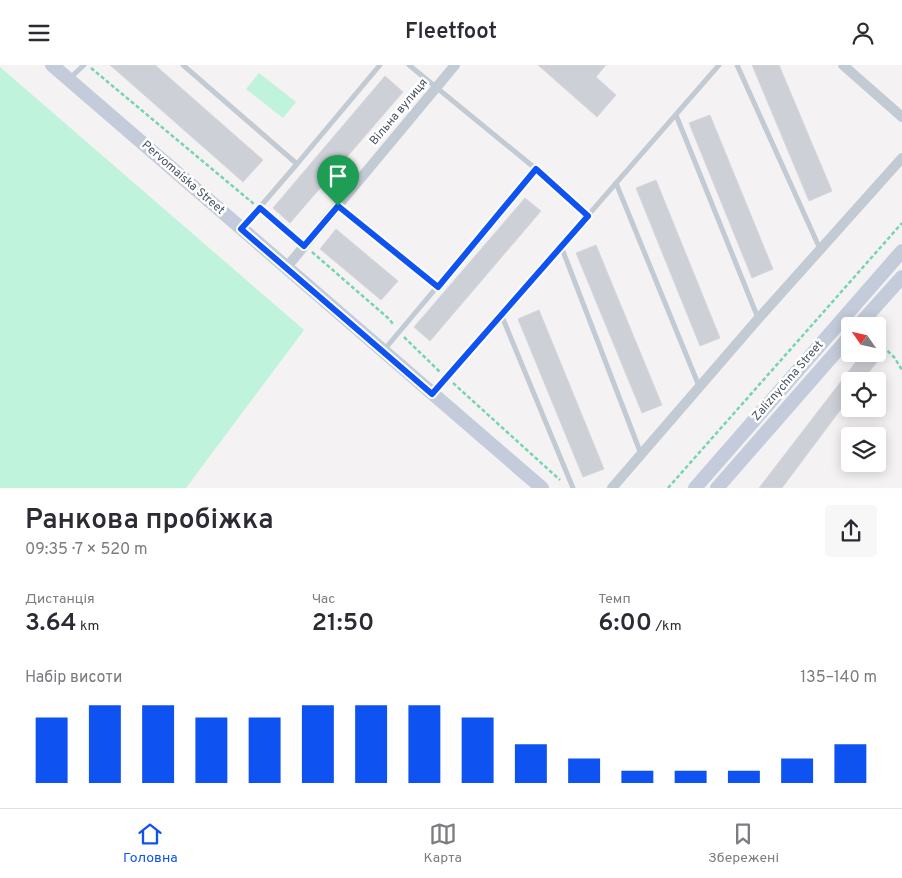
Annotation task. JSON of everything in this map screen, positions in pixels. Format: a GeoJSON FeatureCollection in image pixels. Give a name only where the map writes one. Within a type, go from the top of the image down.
{"type":"FeatureCollection","features":[{"type":"Feature","properties":{"kind":"main road","name":"Pervomaiska Street"},"geometry":{"type":"LineString","coordinates":[[52,65],[382,352],[542,488]]}},
{"type":"Feature","properties":{"kind":"main road","name":"Zaliznychna Street"},"geometry":{"type":"LineString","coordinates":[[695,488],[902,251]]}},
{"type":"Feature","properties":{"kind":"main road"},"geometry":{"type":"LineString","coordinates":[[866,317],[902,277]]}},
{"type":"Feature","properties":{"kind":"main road","name":"Zaliznychna Street"},"geometry":{"type":"LineString","coordinates":[[716,488],[841,346]]}},
{"type":"Feature","properties":{"kind":"street","name":"Вільна вулиця"},"geometry":{"type":"LineString","coordinates":[[286,268],[455,65]]}},
{"type":"Feature","properties":{"kind":"street"},"geometry":{"type":"LineString","coordinates":[[843,65],[902,117]]}},
{"type":"Feature","properties":{"kind":"street"},"geometry":{"type":"LineString","coordinates":[[612,488],[699,386],[902,158]]}},
{"type":"Feature","properties":{"kind":"lane"},"geometry":{"type":"LineString","coordinates":[[69,79],[84,65]]}},
{"type":"Feature","properties":{"kind":"lane"},"geometry":{"type":"LineString","coordinates":[[183,65],[297,164]]}},
{"type":"Feature","properties":{"kind":"lane"},"geometry":{"type":"LineString","coordinates":[[241,229],[380,65]]}},
{"type":"Feature","properties":{"kind":"lane"},"geometry":{"type":"LineString","coordinates":[[409,65],[536,169],[588,216]]}},
{"type":"Feature","properties":{"kind":"lane"},"geometry":{"type":"LineString","coordinates":[[432,394],[719,65]]}},
{"type":"Feature","properties":{"kind":"lane"},"geometry":{"type":"LineString","coordinates":[[737,65],[820,249]]}},
{"type":"Feature","properties":{"kind":"lane"},"geometry":{"type":"LineString","coordinates":[[676,115],[758,319]]}},
{"type":"Feature","properties":{"kind":"lane"},"geometry":{"type":"LineString","coordinates":[[382,352],[536,169]]}},
{"type":"Feature","properties":{"kind":"lane"},"geometry":{"type":"LineString","coordinates":[[616,183],[699,386]]}},
{"type":"Feature","properties":{"kind":"lane"},"geometry":{"type":"LineString","coordinates":[[338,206],[438,287]]}},
{"type":"Feature","properties":{"kind":"lane"},"geometry":{"type":"LineString","coordinates":[[561,246],[641,454]]}},
{"type":"Feature","properties":{"kind":"lane"},"geometry":{"type":"LineString","coordinates":[[501,314],[573,488]]}},
{"type":"Feature","properties":{"kind":"path"},"geometry":{"type":"LineString","coordinates":[[88,65],[260,208],[388,318],[446,378],[561,481]]}},
{"type":"Feature","properties":{"kind":"path"},"geometry":{"type":"LineString","coordinates":[[668,488],[902,223]]}},
{"type":"Feature","properties":{"kind":"path"},"geometry":{"type":"LineString","coordinates":[[886,350],[894,357],[902,370]]}},
{"type":"Feature","properties":{"kind":"green space"},"geometry":{"type":"Polygon","coordinates":[[[0,67],[304,330],[186,488],[0,488],[0,67]]]}},
{"type":"Feature","properties":{"kind":"green space"},"geometry":{"type":"Polygon","coordinates":[[[259,73],[296,102],[283,118],[246,89],[259,73]]]}},
{"type":"Feature","properties":{"kind":"building"},"geometry":{"type":"Polygon","coordinates":[[[110,65],[155,65],[263,160],[243,182],[110,65]]]}},
{"type":"Feature","properties":{"kind":"building"},"geometry":{"type":"Polygon","coordinates":[[[538,65],[606,65],[596,77],[616,95],[597,117],[538,65]]]}},
{"type":"Feature","properties":{"kind":"building"},"geometry":{"type":"Polygon","coordinates":[[[752,65],[779,65],[832,191],[809,201],[752,65]]]}},
{"type":"Feature","properties":{"kind":"building"},"geometry":{"type":"Polygon","coordinates":[[[385,76],[403,92],[290,223],[273,208],[385,76]]]}},
{"type":"Feature","properties":{"kind":"building"},"geometry":{"type":"Polygon","coordinates":[[[710,115],[773,269],[752,278],[689,123],[710,115]]]}},
{"type":"Feature","properties":{"kind":"building"},"geometry":{"type":"Polygon","coordinates":[[[656,180],[720,338],[700,346],[636,188],[656,180]]]}},
{"type":"Feature","properties":{"kind":"building"},"geometry":{"type":"Polygon","coordinates":[[[525,198],[541,211],[430,341],[414,327],[525,198]]]}},
{"type":"Feature","properties":{"kind":"building"},"geometry":{"type":"Polygon","coordinates":[[[336,229],[398,281],[381,300],[320,249],[336,229]]]}},
{"type":"Feature","properties":{"kind":"building"},"geometry":{"type":"Polygon","coordinates":[[[596,245],[662,405],[642,413],[576,253],[596,245]]]}},
{"type":"Feature","properties":{"kind":"building"},"geometry":{"type":"Polygon","coordinates":[[[539,310],[604,469],[583,477],[518,319],[539,310]]]}},
{"type":"Feature","properties":{"kind":"building"},"geometry":{"type":"Polygon","coordinates":[[[855,363],[876,363],[869,372],[848,372],[855,363]]]}},
{"type":"Feature","properties":{"kind":"building"},"geometry":{"type":"Polygon","coordinates":[[[841,381],[841,409],[782,488],[759,488],[841,381]]]}},
{"type":"Feature","properties":{"kind":"route"},"geometry":{"type":"LineString","coordinates":[[536,169],[588,216],[432,394],[241,229],[260,208],[304,246],[338,206],[438,287],[536,169]]}}]}
